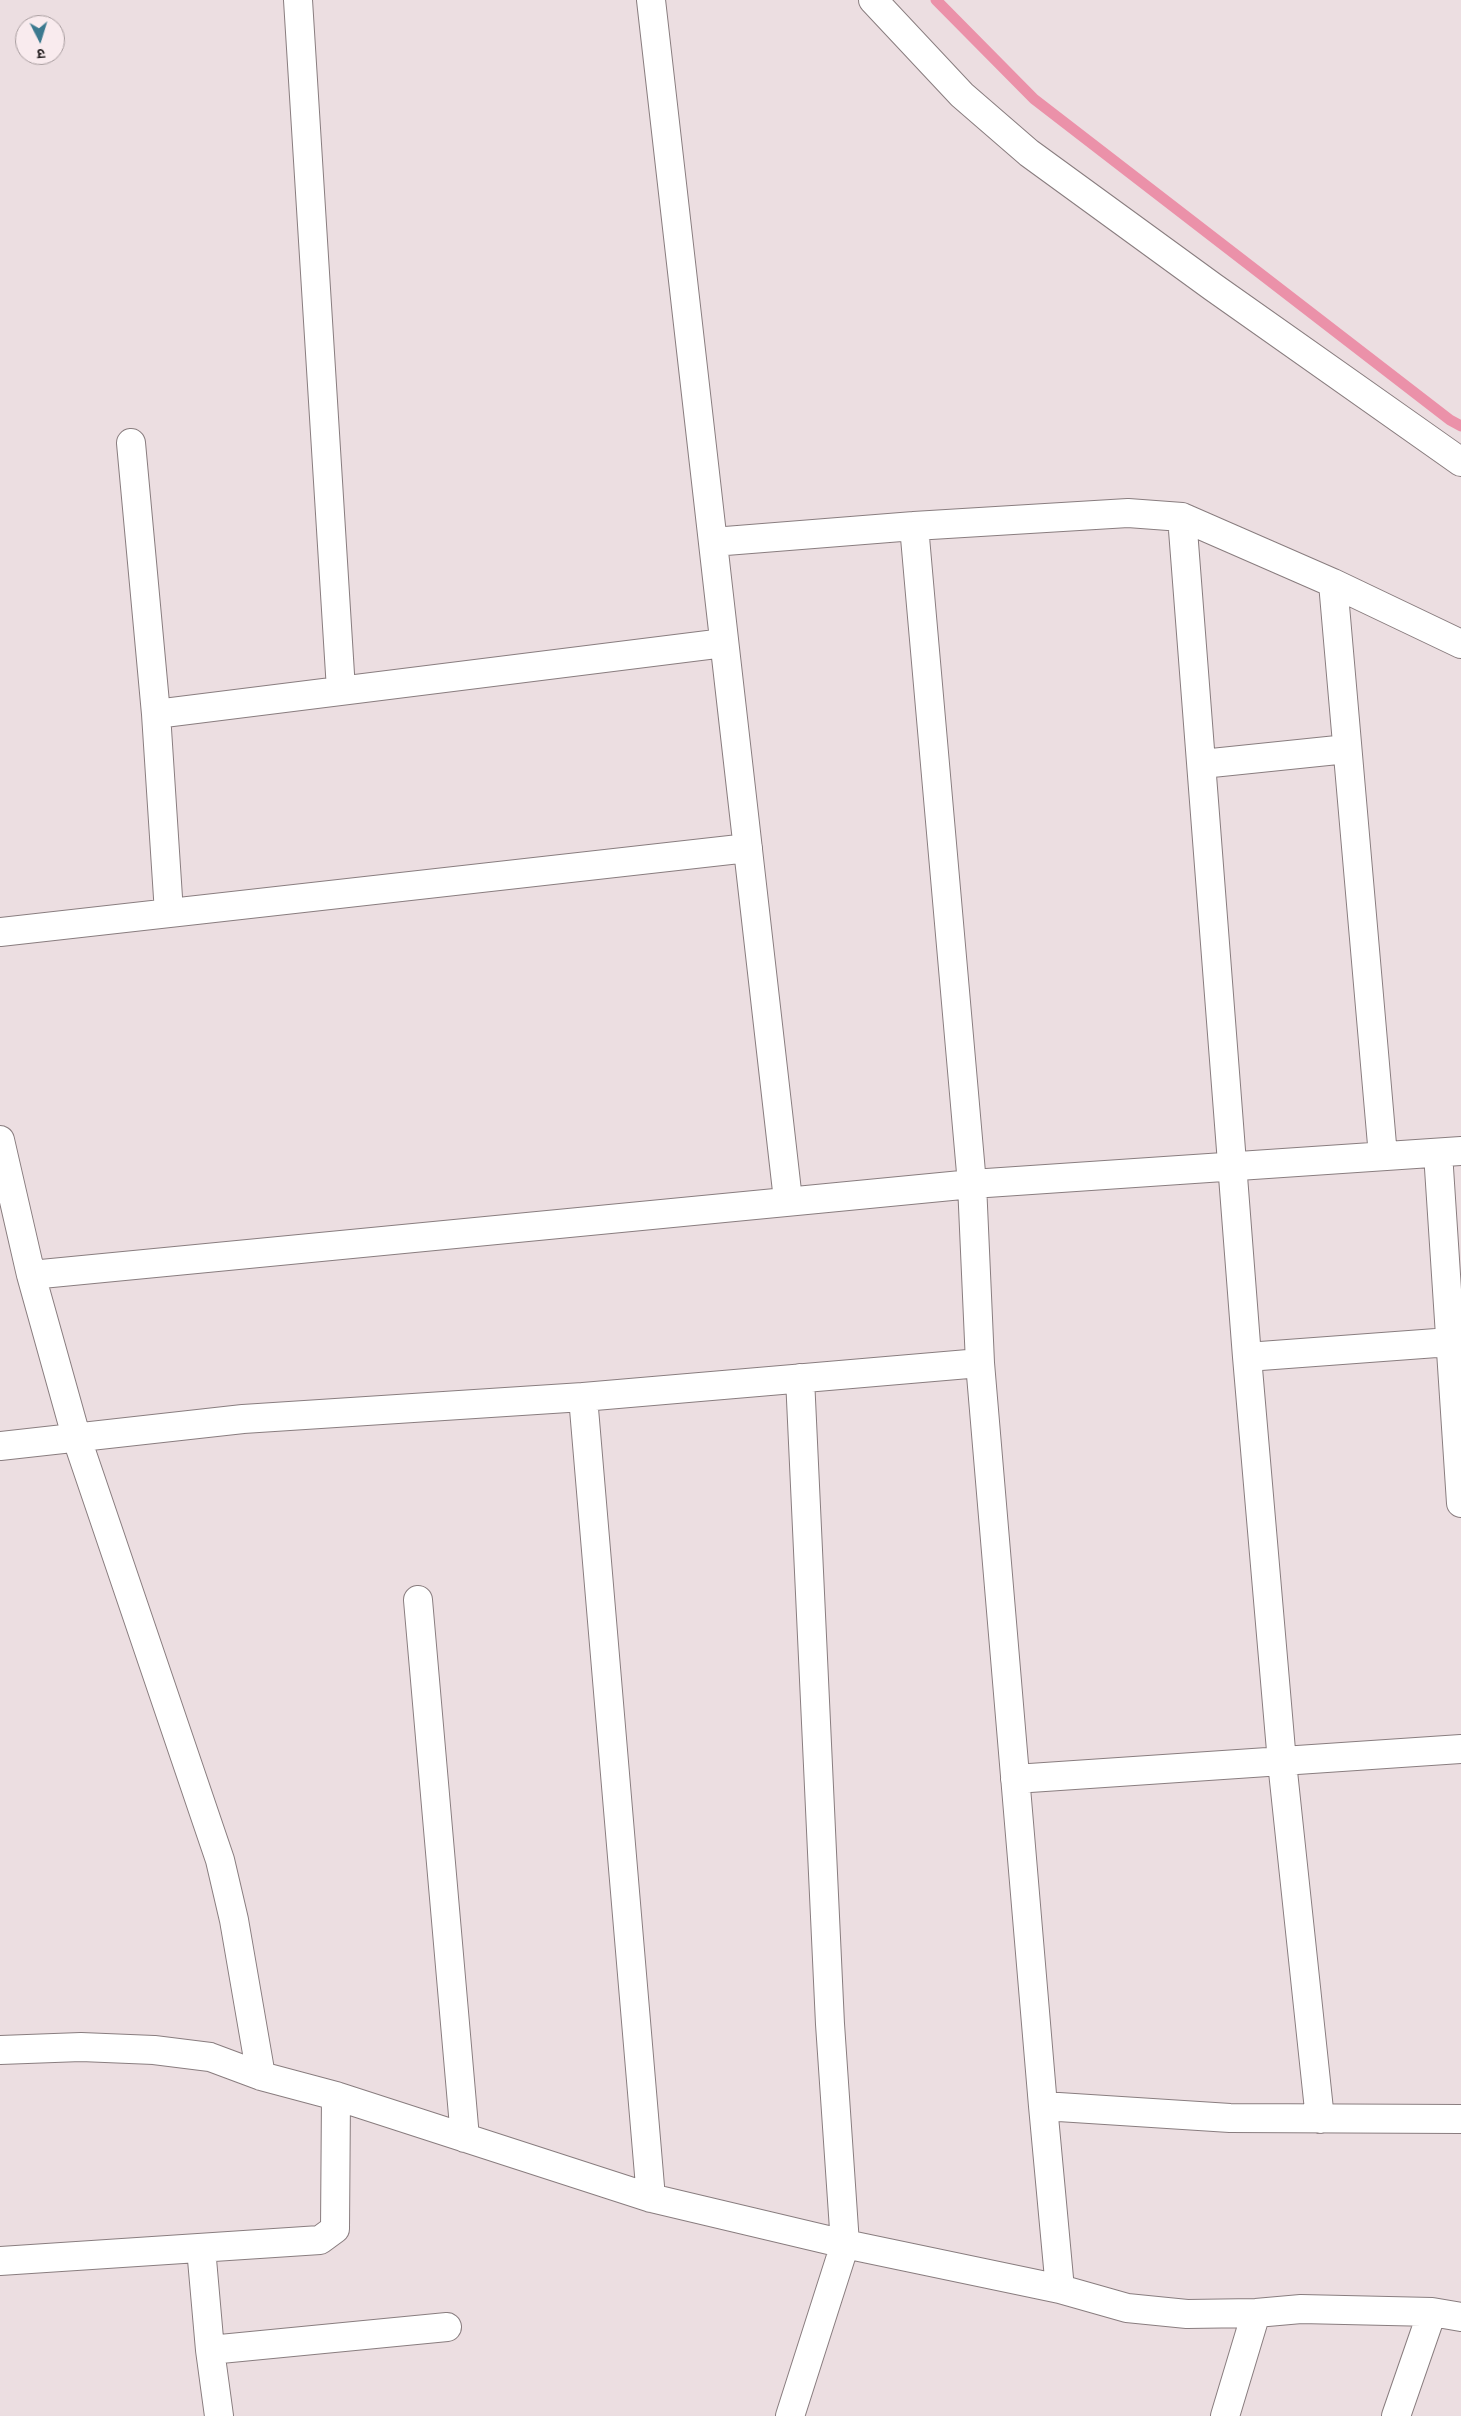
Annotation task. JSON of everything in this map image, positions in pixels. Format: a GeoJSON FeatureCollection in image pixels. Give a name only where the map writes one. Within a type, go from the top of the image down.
{"type":"FeatureCollection","features":[{"type":"Feature","properties":{"kind":"street"},"geometry":{"type":"LineString","coordinates":[[298,0],[341,690]]}},
{"type":"Feature","properties":{"kind":"street"},"geometry":{"type":"LineString","coordinates":[[651,0],[788,1200]]}},
{"type":"Feature","properties":{"kind":"street"},"geometry":{"type":"LineString","coordinates":[[873,0],[962,95],[1029,153],[1461,462]]}},
{"type":"Feature","properties":{"kind":"street"},"geometry":{"type":"LineString","coordinates":[[130,443],[156,714],[169,913]]}},
{"type":"Feature","properties":{"kind":"street"},"geometry":{"type":"LineString","coordinates":[[713,542],[914,526],[1128,513],[1182,517],[1333,583],[1461,644]]}},
{"type":"Feature","properties":{"kind":"street"},"geometry":{"type":"LineString","coordinates":[[1182,517],[1247,1357],[1282,1762],[1320,2119]]}},
{"type":"Feature","properties":{"kind":"street"},"geometry":{"type":"LineString","coordinates":[[914,526],[972,1184],[980,1362],[1060,2289]]}},
{"type":"Feature","properties":{"kind":"street"},"geometry":{"type":"LineString","coordinates":[[1333,583],[1383,1156]]}},
{"type":"Feature","properties":{"kind":"street"},"geometry":{"type":"LineString","coordinates":[[156,714],[724,643]]}},
{"type":"Feature","properties":{"kind":"street"},"geometry":{"type":"LineString","coordinates":[[1202,764],[1347,749]]}},
{"type":"Feature","properties":{"kind":"street"},"geometry":{"type":"LineString","coordinates":[[0,932],[748,848]]}},
{"type":"Feature","properties":{"kind":"street"},"geometry":{"type":"LineString","coordinates":[[0,1140],[31,1275],[76,1436],[220,1860],[234,1920],[261,2076]]}},
{"type":"Feature","properties":{"kind":"street"},"geometry":{"type":"LineString","coordinates":[[31,1275],[788,1200],[972,1184],[1450,1152],[1450,1342],[1461,1503]]}},
{"type":"Feature","properties":{"kind":"street"},"geometry":{"type":"LineString","coordinates":[[1247,1357],[1450,1342]]}},
{"type":"Feature","properties":{"kind":"street"},"geometry":{"type":"LineString","coordinates":[[0,1446],[76,1436],[243,1419],[583,1397],[980,1362]]}},
{"type":"Feature","properties":{"kind":"street"},"geometry":{"type":"LineString","coordinates":[[790,2416],[845,2244],[830,2024],[800,1378]]}},
{"type":"Feature","properties":{"kind":"street"},"geometry":{"type":"LineString","coordinates":[[583,1397],[651,2198]]}},
{"type":"Feature","properties":{"kind":"street"},"geometry":{"type":"LineString","coordinates":[[418,1600],[465,2138]]}},
{"type":"Feature","properties":{"kind":"street"},"geometry":{"type":"LineString","coordinates":[[1015,1779],[1461,1749]]}},
{"type":"Feature","properties":{"kind":"street"},"geometry":{"type":"LineString","coordinates":[[0,2050],[81,2047],[154,2050],[210,2057],[261,2076],[336,2096],[651,2198],[845,2244],[1060,2289],[1127,2308],[1186,2314],[1256,2313],[1301,2309],[1432,2312],[1461,2317]]}},
{"type":"Feature","properties":{"kind":"street"},"geometry":{"type":"LineString","coordinates":[[0,2261],[320,2240],[335,2229],[336,2096]]}},
{"type":"Feature","properties":{"kind":"street"},"geometry":{"type":"LineString","coordinates":[[1043,2106],[1230,2118],[1461,2119]]}},
{"type":"Feature","properties":{"kind":"street"},"geometry":{"type":"LineString","coordinates":[[201,2248],[210,2350],[219,2416]]}},
{"type":"Feature","properties":{"kind":"street"},"geometry":{"type":"LineString","coordinates":[[1396,2416],[1432,2312]]}},
{"type":"Feature","properties":{"kind":"street"},"geometry":{"type":"LineString","coordinates":[[1225,2416],[1256,2313]]}},
{"type":"Feature","properties":{"kind":"street"},"geometry":{"type":"LineString","coordinates":[[210,2350],[447,2327]]}},
{"type":"Feature","properties":{"kind":"waterway"},"geometry":{"type":"LineString","coordinates":[[936,0],[1034,99],[1450,420],[1461,426]]}}]}
